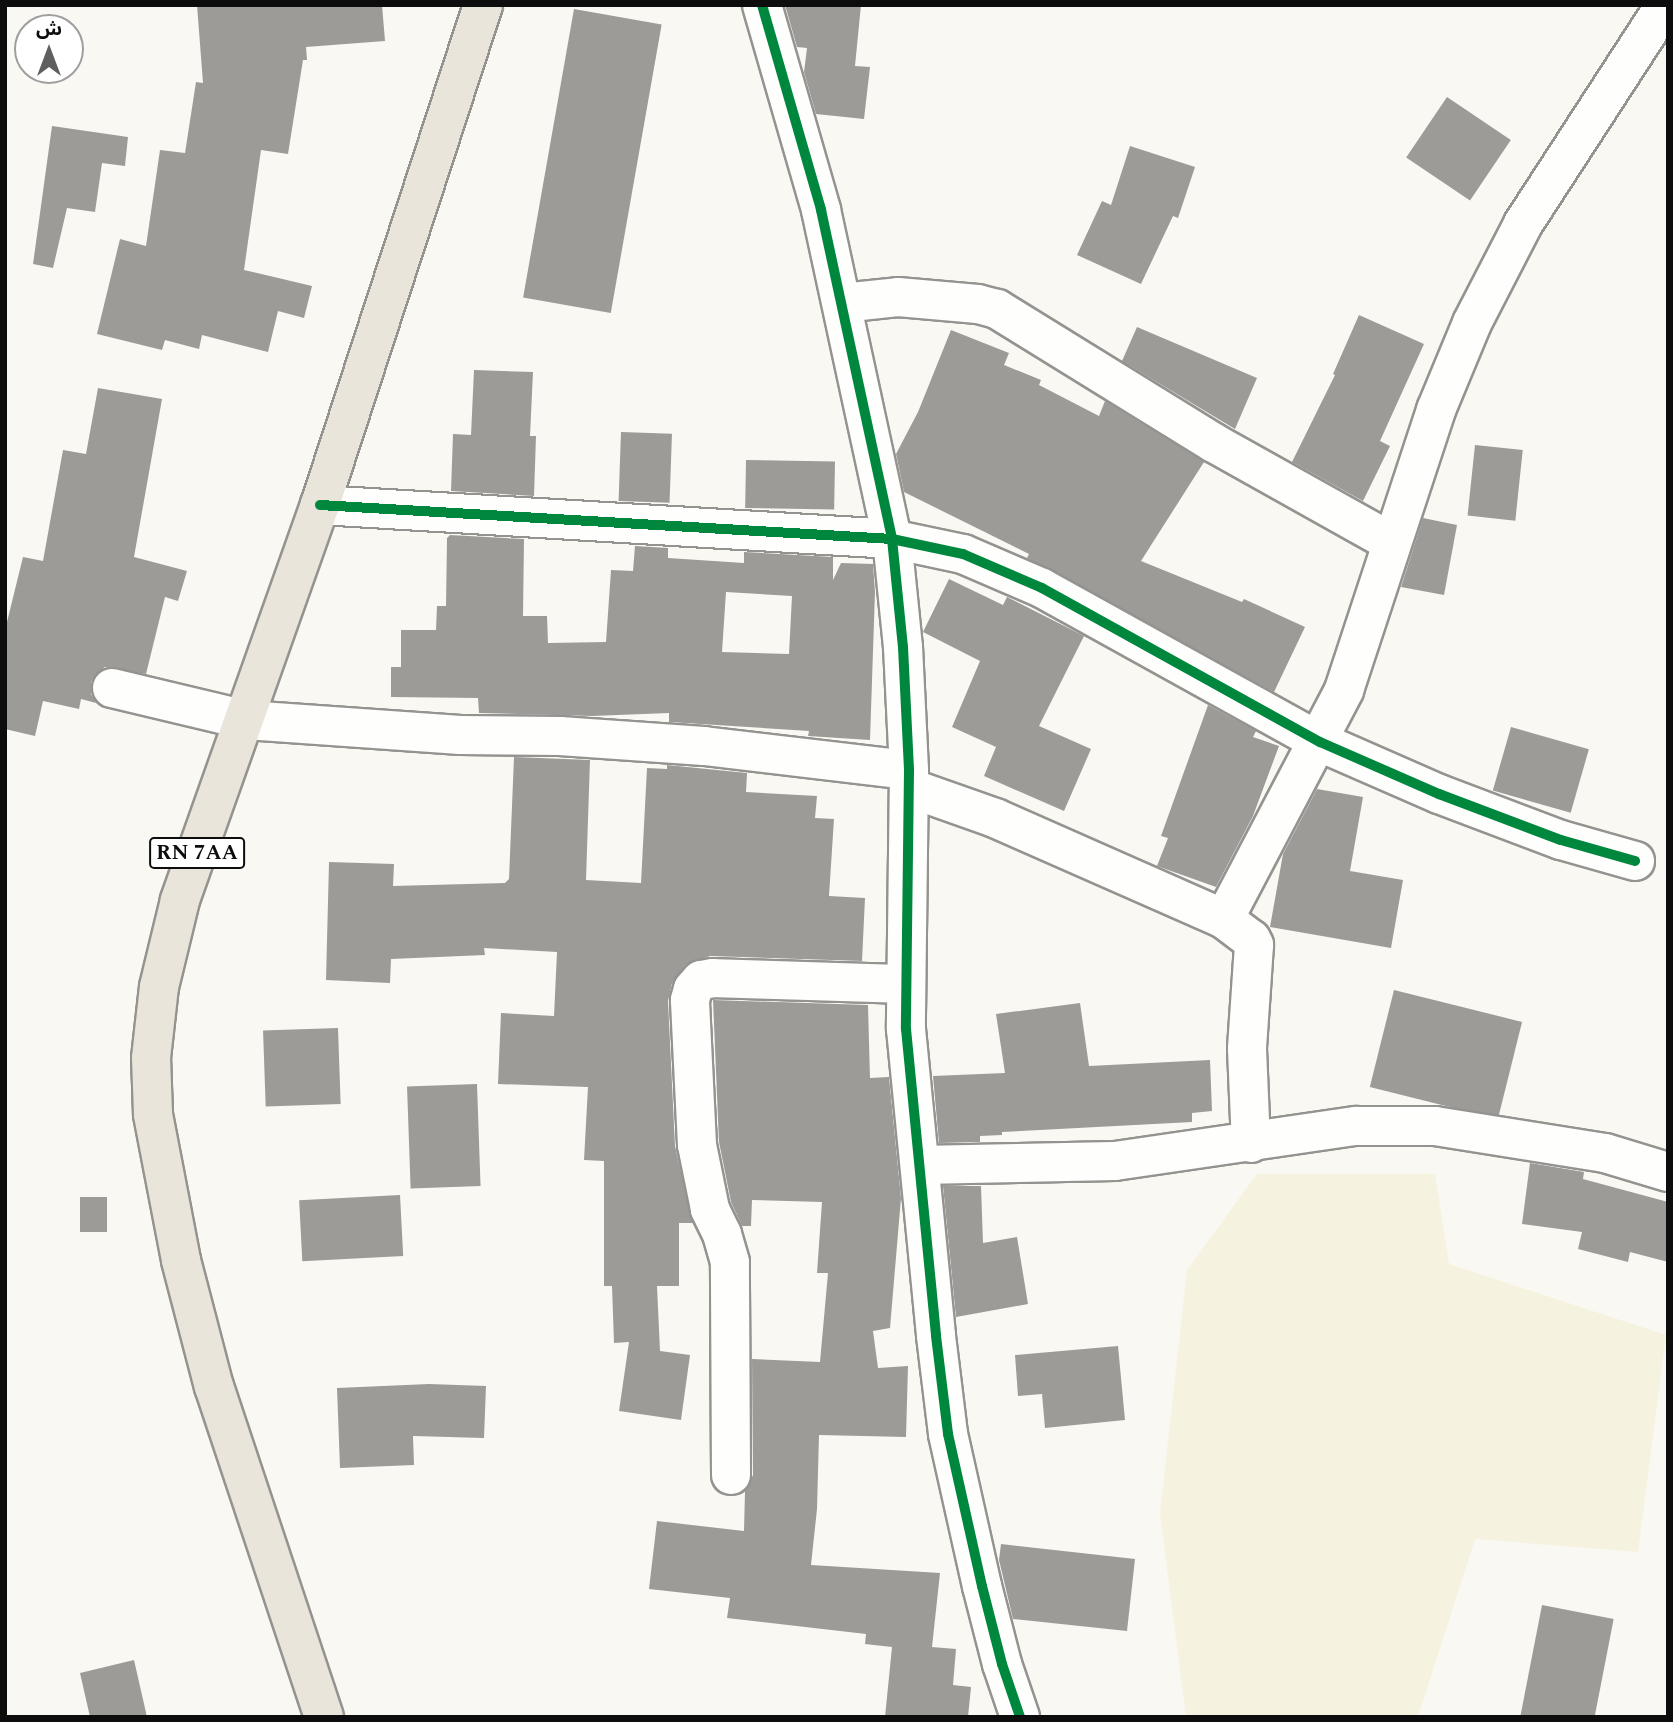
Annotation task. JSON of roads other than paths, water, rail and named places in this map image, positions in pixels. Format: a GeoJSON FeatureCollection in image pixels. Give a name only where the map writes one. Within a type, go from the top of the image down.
{"type":"FeatureCollection","features":[{"type":"Feature","properties":{"kind":"main road","name":"RN 7AA"},"geometry":{"type":"LineString","coordinates":[[324,1717],[214,1387],[181,1260],[153,1114],[151,1058],[159,987],[180,900],[320,505],[484,5]]}},
{"type":"Feature","properties":{"kind":"street"},"geometry":{"type":"LineString","coordinates":[[762,5],[833,258],[892,539],[903,647],[909,779],[906,1029],[948,1434],[982,1586],[1002,1664],[1020,1717]]}},
{"type":"Feature","properties":{"kind":"street"},"geometry":{"type":"LineString","coordinates":[[1224,919],[1320,742],[1344,690],[1436,410],[1489,288],[1523,223],[1665,5]]}},
{"type":"Feature","properties":{"kind":"street"},"geometry":{"type":"LineString","coordinates":[[833,258],[898,297]]}},
{"type":"Feature","properties":{"kind":"street"},"geometry":{"type":"LineString","coordinates":[[851,349],[898,297]]}},
{"type":"Feature","properties":{"kind":"street"},"geometry":{"type":"LineString","coordinates":[[842,303],[898,297],[978,303],[997,309],[1214,443],[1391,542]]}},
{"type":"Feature","properties":{"kind":"street"},"geometry":{"type":"LineString","coordinates":[[320,505],[892,539],[963,554],[1042,588],[1320,742],[1439,794],[1561,840],[1635,861]]}},
{"type":"Feature","properties":{"kind":"street"},"geometry":{"type":"LineString","coordinates":[[111,688],[246,720],[460,735],[560,736],[704,746],[909,779],[1224,919],[1254,945],[1247,1049],[1251,1143]]}},
{"type":"Feature","properties":{"kind":"street"},"geometry":{"type":"LineString","coordinates":[[730,1475],[730,1262],[710,1209],[697,1145],[690,1000],[693,989],[701,980],[713,978],[905,984]]}},
{"type":"Feature","properties":{"kind":"street"},"geometry":{"type":"LineString","coordinates":[[921,1165],[1115,1161],[1356,1126],[1435,1126],[1605,1153],[1668,1172]]}}]}
